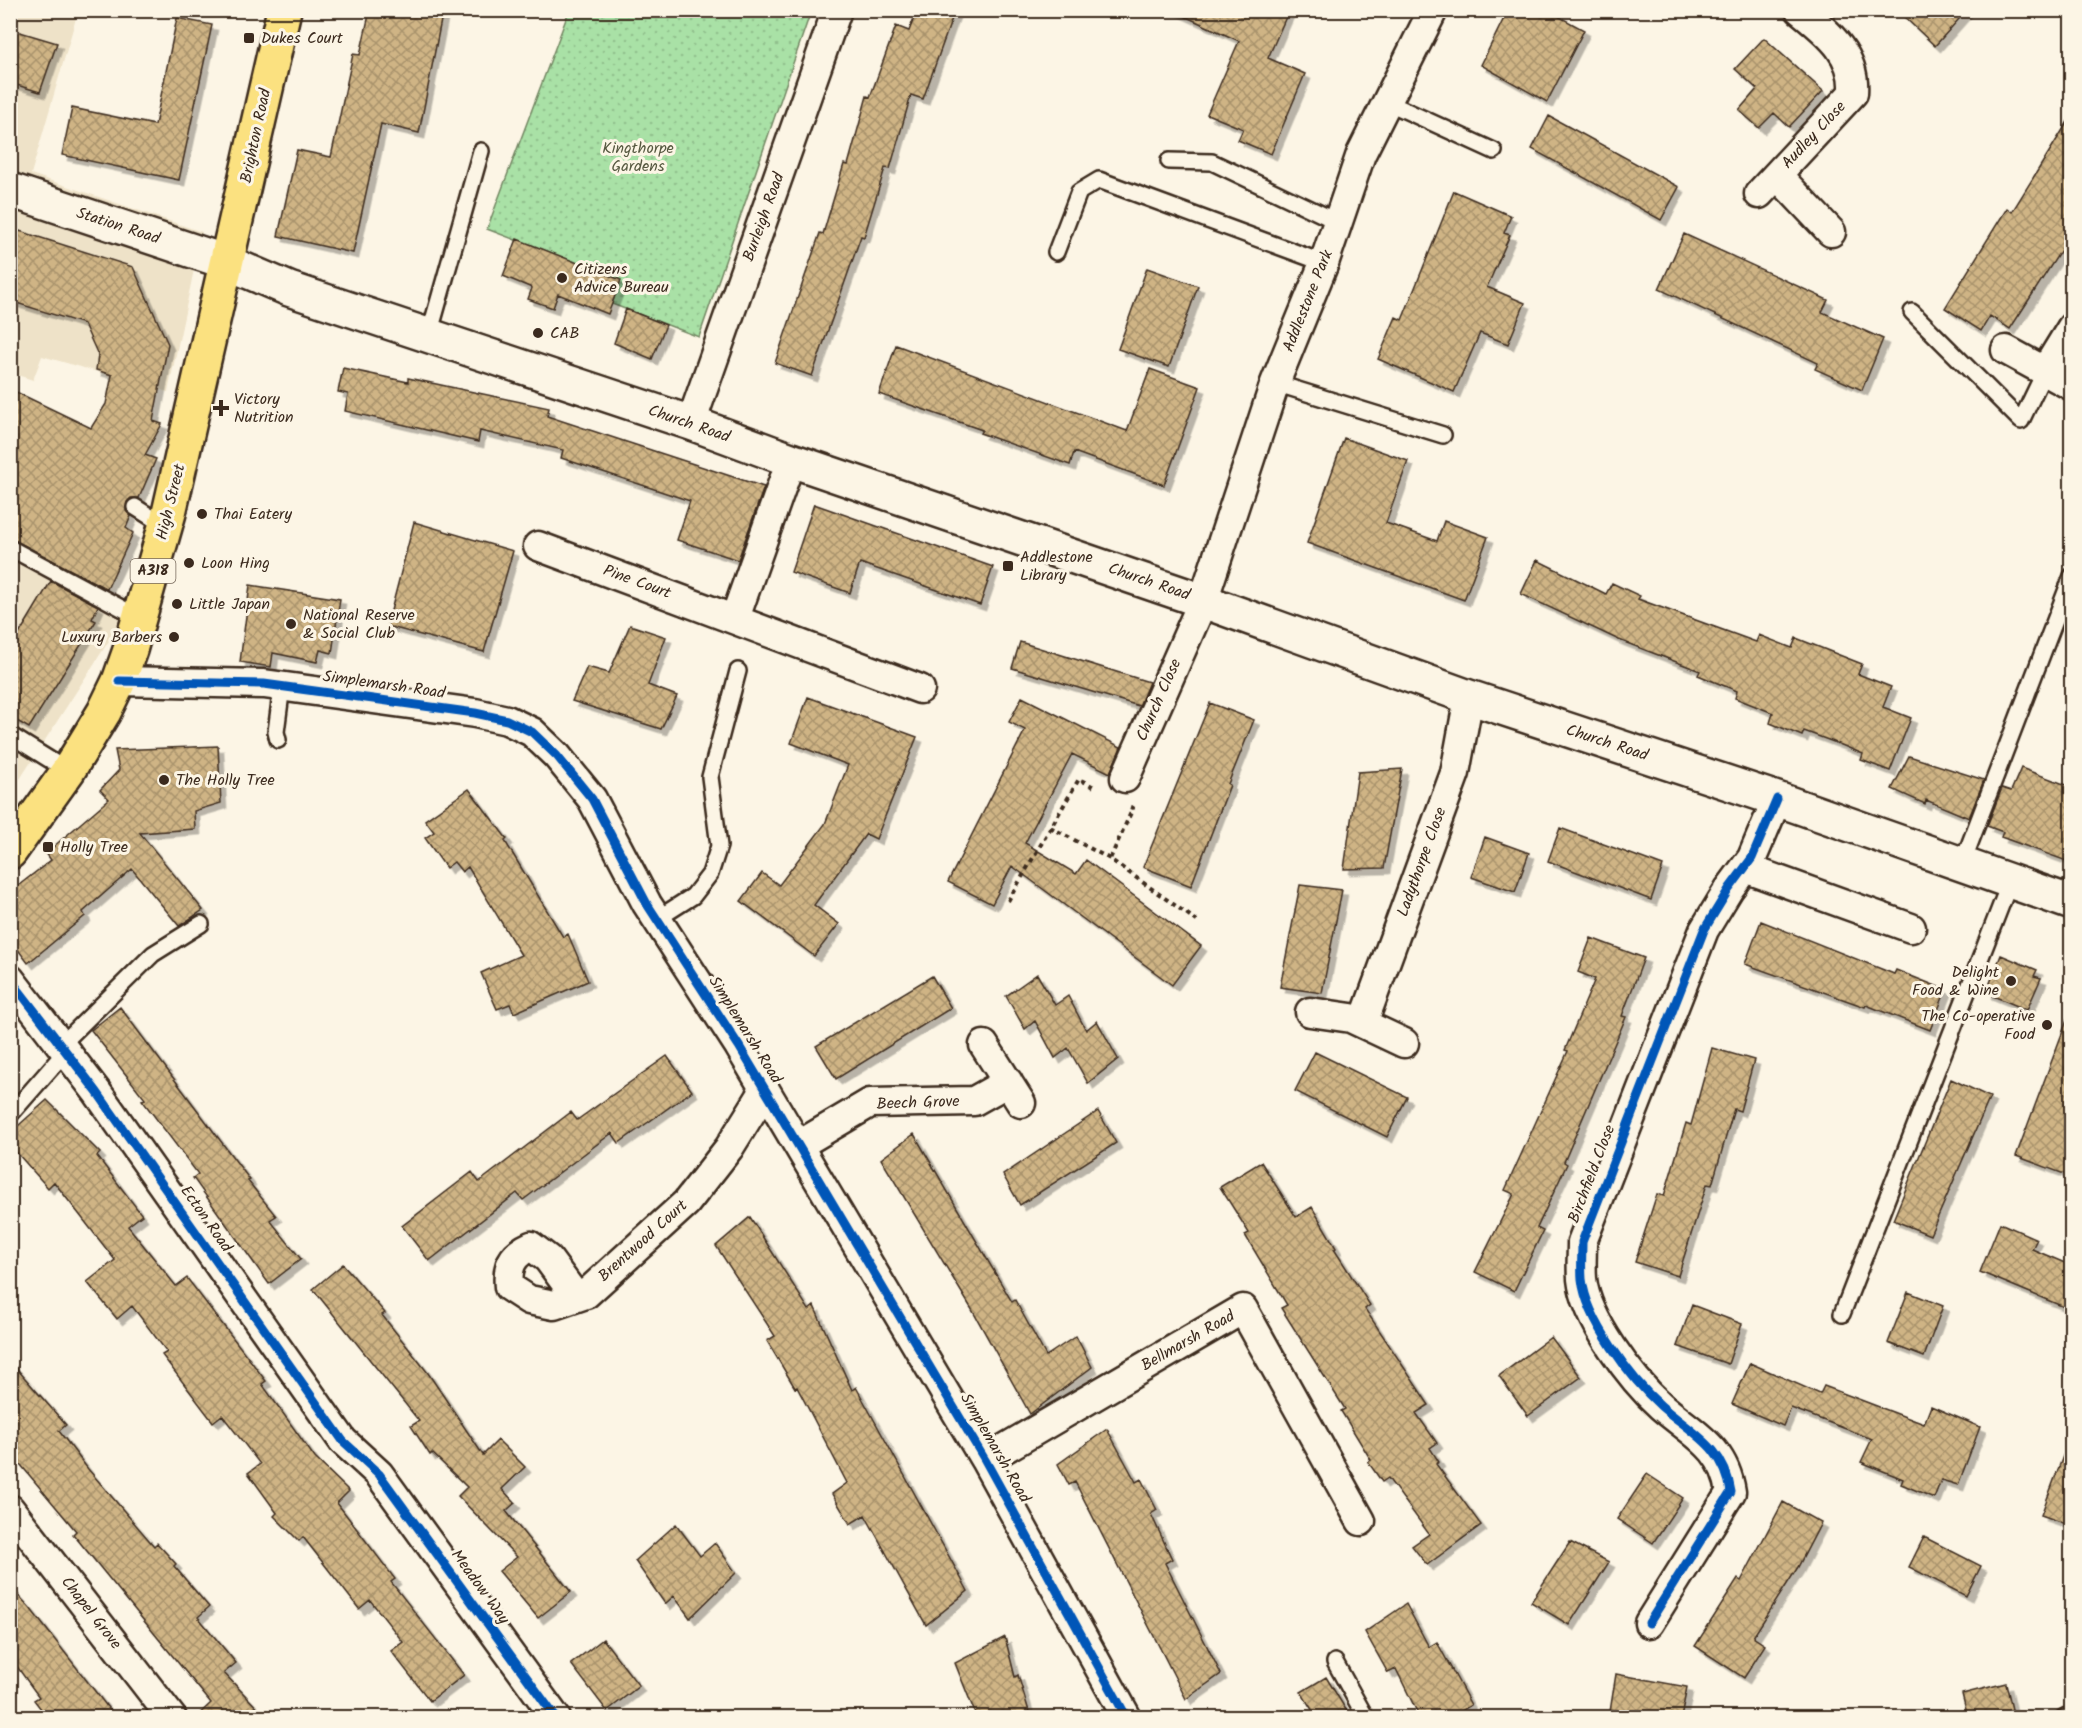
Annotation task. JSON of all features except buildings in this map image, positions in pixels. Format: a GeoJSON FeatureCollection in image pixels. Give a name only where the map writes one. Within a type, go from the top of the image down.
{"type":"FeatureCollection","features":[{"type":"Feature","properties":{"kind":"main road","name":"Brighton Road"},"geometry":{"type":"LineString","coordinates":[[226,262],[284,10]]}},
{"type":"Feature","properties":{"kind":"main road","name":"Station Road"},"geometry":{"type":"LineString","coordinates":[[10,190],[226,262]]}},
{"type":"Feature","properties":{"kind":"main road","name":"Church Road"},"geometry":{"type":"LineString","coordinates":[[226,262],[275,284],[691,423],[791,460],[1203,601],[1469,697],[1777,799],[2072,903]]}},
{"type":"Feature","properties":{"kind":"main road","name":"High Street"},"geometry":{"type":"LineString","coordinates":[[10,852],[68,771],[119,681],[140,618],[165,526],[226,262]]}},
{"type":"Feature","properties":{"kind":"street","name":"Burleigh Road"},"geometry":{"type":"LineString","coordinates":[[691,423],[837,10]]}},
{"type":"Feature","properties":{"kind":"street","name":"Addlestone Park"},"geometry":{"type":"LineString","coordinates":[[1203,601],[1275,383],[1324,262],[1361,154],[1433,10]]}},
{"type":"Feature","properties":{"kind":"street","name":"Audley Close"},"geometry":{"type":"LineString","coordinates":[[1800,10],[1847,55],[1854,78],[1853,93],[1768,184],[1832,232]]}},
{"type":"Feature","properties":{"kind":"street"},"geometry":{"type":"LineString","coordinates":[[2045,371],[2072,327]]}},
{"type":"Feature","properties":{"kind":"street"},"geometry":{"type":"LineString","coordinates":[[2006,350],[2072,386]]}},
{"type":"Feature","properties":{"kind":"street"},"geometry":{"type":"LineString","coordinates":[[735,618],[791,460]]}},
{"type":"Feature","properties":{"kind":"street","name":"Pine Court"},"geometry":{"type":"LineString","coordinates":[[538,546],[920,689]]}},
{"type":"Feature","properties":{"kind":"street","name":"Church Close"},"geometry":{"type":"LineString","coordinates":[[1120,789],[1203,601]]}},
{"type":"Feature","properties":{"kind":"street","name":"Simplemarsh Road"},"geometry":{"type":"LineString","coordinates":[[119,681],[282,686],[475,713],[507,720],[532,732],[556,756],[592,799],[657,919],[765,1090],[985,1460],[1069,1608],[1127,1718]]}},
{"type":"Feature","properties":{"kind":"street","name":"Ladythorpe Close"},"geometry":{"type":"LineString","coordinates":[[1363,1023],[1455,773],[1469,697]]}},
{"type":"Feature","properties":{"kind":"street","name":"Birchfield Close"},"geometry":{"type":"LineString","coordinates":[[1650,1624],[1731,1492],[1728,1471],[1706,1441],[1660,1405],[1620,1359],[1603,1334],[1582,1281],[1582,1242],[1704,930],[1729,889],[1752,858],[1777,799]]}},
{"type":"Feature","properties":{"kind":"street"},"geometry":{"type":"LineString","coordinates":[[1745,868],[1911,928]]}},
{"type":"Feature","properties":{"kind":"street","name":"Ecton Road"},"geometry":{"type":"LineString","coordinates":[[10,979],[64,1048],[343,1441],[379,1474]]}},
{"type":"Feature","properties":{"kind":"street"},"geometry":{"type":"LineString","coordinates":[[1310,1012],[1351,1018],[1404,1043]]}},
{"type":"Feature","properties":{"kind":"street","name":"Beech Grove"},"geometry":{"type":"LineString","coordinates":[[798,1145],[870,1103],[974,1101],[1014,1092],[984,1045]]}},
{"type":"Feature","properties":{"kind":"street","name":"Brentwood Court"},"geometry":{"type":"LineString","coordinates":[[576,1297],[586,1294],[686,1203],[729,1148],[765,1090]]}},
{"type":"Feature","properties":{"kind":"street","name":"Bellmarsh Road"},"geometry":{"type":"LineString","coordinates":[[985,1460],[1243,1309],[1361,1521]]}},
{"type":"Feature","properties":{"kind":"street","name":"Meadow Way"},"geometry":{"type":"LineString","coordinates":[[379,1474],[556,1718]]}},
{"type":"Feature","properties":{"kind":"street","name":"Chapel Grove"},"geometry":{"type":"LineString","coordinates":[[10,1509],[172,1718]]}},
{"type":"Feature","properties":{"kind":"lane"},"geometry":{"type":"LineString","coordinates":[[1387,102],[1494,151]]}},
{"type":"Feature","properties":{"kind":"lane"},"geometry":{"type":"LineString","coordinates":[[429,335],[481,151]]}},
{"type":"Feature","properties":{"kind":"lane"},"geometry":{"type":"LineString","coordinates":[[1169,161],[1212,162],[1338,222]]}},
{"type":"Feature","properties":{"kind":"lane"},"geometry":{"type":"LineString","coordinates":[[1056,252],[1079,192],[1099,180],[1324,262]]}},
{"type":"Feature","properties":{"kind":"lane"},"geometry":{"type":"LineString","coordinates":[[1912,312],[2021,421],[2045,371]]}},
{"type":"Feature","properties":{"kind":"lane"},"geometry":{"type":"LineString","coordinates":[[1275,383],[1443,435]]}},
{"type":"Feature","properties":{"kind":"lane"},"geometry":{"type":"LineString","coordinates":[[135,507],[165,526]]}},
{"type":"Feature","properties":{"kind":"lane"},"geometry":{"type":"LineString","coordinates":[[10,548],[140,618]]}},
{"type":"Feature","properties":{"kind":"lane"},"geometry":{"type":"LineString","coordinates":[[1962,864],[2072,576]]}},
{"type":"Feature","properties":{"kind":"lane"},"geometry":{"type":"LineString","coordinates":[[657,919],[693,896],[710,874],[719,846],[710,777],[738,671]]}},
{"type":"Feature","properties":{"kind":"lane"},"geometry":{"type":"LineString","coordinates":[[278,740],[276,732],[282,686]]}},
{"type":"Feature","properties":{"kind":"lane"},"geometry":{"type":"LineString","coordinates":[[10,735],[68,771]]}},
{"type":"Feature","properties":{"kind":"lane"},"geometry":{"type":"LineString","coordinates":[[1842,1314],[2010,882]]}},
{"type":"Feature","properties":{"kind":"lane"},"geometry":{"type":"LineString","coordinates":[[10,1115],[64,1048],[153,954],[201,924]]}},
{"type":"Feature","properties":{"kind":"lane"},"geometry":{"type":"LineString","coordinates":[[1335,1662],[1366,1718]]}},
{"type":"Feature","properties":{"kind":"lane"},"geometry":{"type":"LineString","coordinates":[[2063,1718],[2072,1713]]}},
{"type":"Feature","properties":{"kind":"path"},"geometry":{"type":"LineString","coordinates":[[1008,901],[1078,779],[1120,789],[1133,808],[1110,859]]}},
{"type":"Feature","properties":{"kind":"path"},"geometry":{"type":"LineString","coordinates":[[1050,827],[1110,859],[1197,921]]}},
{"type":"Feature","properties":{"kind":"shaded area"},"geometry":{"type":"Polygon","coordinates":[[[11,11],[78,11],[31,174],[202,232],[168,392],[42,356],[33,380],[11,373],[11,11]]]}},
{"type":"Feature","properties":{"kind":"shaded area"},"geometry":{"type":"Polygon","coordinates":[[[11,553],[123,619],[11,793],[11,553]]]}},
{"type":"Feature","properties":{"kind":"green space","name":"Kingthorpe Gardens"},"geometry":{"type":"Polygon","coordinates":[[[569,11],[811,11],[699,337],[612,304],[620,280],[487,229],[569,11]]]}},
{"type":"Feature","properties":{"kind":"cycle path"},"geometry":{"type":"LineString","coordinates":[[119,681],[264,684],[475,713],[507,720],[532,732],[557,756],[592,799],[647,904],[739,1046],[985,1460],[1127,1718]]}},
{"type":"Feature","properties":{"kind":"cycle path"},"geometry":{"type":"LineString","coordinates":[[1649,1623],[1731,1492],[1722,1463],[1714,1452],[1649,1395],[1624,1365],[1601,1330],[1585,1295],[1582,1279],[1582,1242],[1704,930],[1729,889],[1752,858],[1777,799]]}},
{"type":"Feature","properties":{"kind":"cycle path"},"geometry":{"type":"LineString","coordinates":[[10,979],[97,1092],[343,1441],[379,1474],[556,1718]]}},
{"type":"Feature","properties":{"kind":"place","name":"Dukes Court"},"geometry":{"type":"Point","coordinates":[249,38]}},
{"type":"Feature","properties":{"kind":"place","name":"Citizens Advice Bureau"},"geometry":{"type":"Point","coordinates":[562,278]}},
{"type":"Feature","properties":{"kind":"place","name":"CAB"},"geometry":{"type":"Point","coordinates":[538,333]}},
{"type":"Feature","properties":{"kind":"place","name":"Victory Nutrition"},"geometry":{"type":"Point","coordinates":[221,408]}},
{"type":"Feature","properties":{"kind":"place","name":"Thai Eatery"},"geometry":{"type":"Point","coordinates":[202,514]}},
{"type":"Feature","properties":{"kind":"place","name":"Loon Hing"},"geometry":{"type":"Point","coordinates":[189,563]}},
{"type":"Feature","properties":{"kind":"place","name":"Addlestone Library"},"geometry":{"type":"Point","coordinates":[1008,566]}},
{"type":"Feature","properties":{"kind":"place","name":"Little Japan"},"geometry":{"type":"Point","coordinates":[177,604]}},
{"type":"Feature","properties":{"kind":"place","name":"National Reserve & Social Club"},"geometry":{"type":"Point","coordinates":[291,624]}},
{"type":"Feature","properties":{"kind":"place","name":"Luxury Barbers"},"geometry":{"type":"Point","coordinates":[174,637]}},
{"type":"Feature","properties":{"kind":"place","name":"The Holly Tree"},"geometry":{"type":"Point","coordinates":[164,780]}},
{"type":"Feature","properties":{"kind":"place","name":"Holly Tree"},"geometry":{"type":"Point","coordinates":[48,847]}},
{"type":"Feature","properties":{"kind":"place","name":"Delight Food & Wine"},"geometry":{"type":"Point","coordinates":[2011,981]}},
{"type":"Feature","properties":{"kind":"place","name":"The Co-operative Food"},"geometry":{"type":"Point","coordinates":[2047,1025]}}]}
